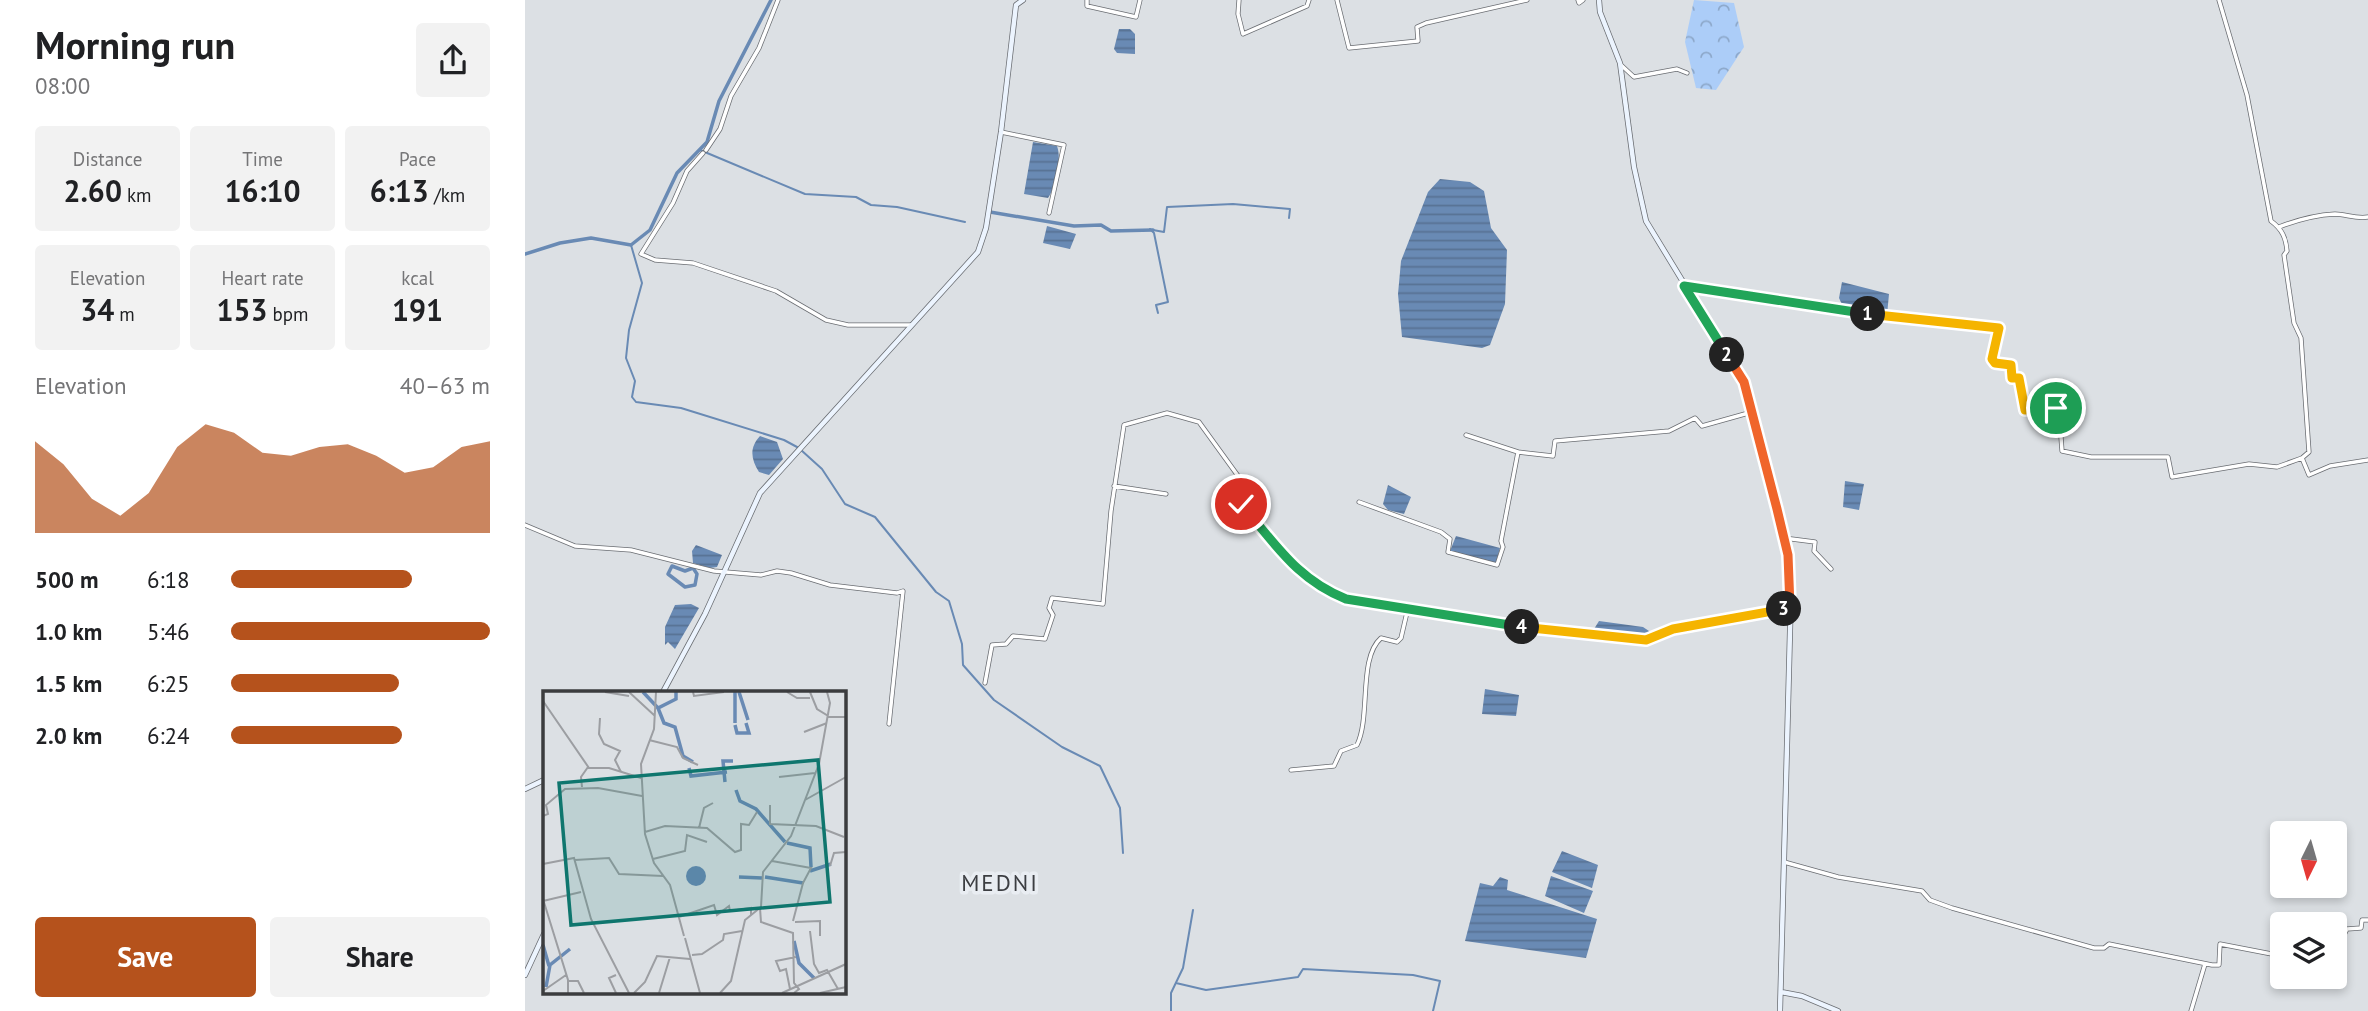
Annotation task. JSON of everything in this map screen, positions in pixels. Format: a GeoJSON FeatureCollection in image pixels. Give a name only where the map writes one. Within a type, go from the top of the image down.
{"type":"FeatureCollection","features":[{"type":"Feature","properties":{"kind":"main road"},"geometry":{"type":"LineString","coordinates":[[1599,0],[1600,12],[1620,63],[1633,167],[1646,221],[1744,382],[1784,538],[1790,607],[1780,1011]]}},
{"type":"Feature","properties":{"kind":"main road"},"geometry":{"type":"LineString","coordinates":[[664,691],[760,493],[978,253],[986,228],[1001,132],[1016,5],[1021,1]]}},
{"type":"Feature","properties":{"kind":"main road"},"geometry":{"type":"LineString","coordinates":[[525,789],[543,780]]}},
{"type":"Feature","properties":{"kind":"main road"},"geometry":{"type":"LineString","coordinates":[[525,975],[543,936]]}},
{"type":"Feature","properties":{"kind":"main road"},"geometry":{"type":"LineString","coordinates":[[1781,992],[1802,996],[1838,1011]]}},
{"type":"Feature","properties":{"kind":"street"},"geometry":{"type":"LineString","coordinates":[[778,0],[759,48],[731,96],[720,130],[687,171],[673,203],[641,254],[655,260],[693,263],[776,290],[827,320],[848,326],[911,325]]}},
{"type":"Feature","properties":{"kind":"street"},"geometry":{"type":"LineString","coordinates":[[1087,0],[1087,6],[1095,9],[1136,17],[1140,0]]}},
{"type":"Feature","properties":{"kind":"street"},"geometry":{"type":"LineString","coordinates":[[1239,0],[1238,14],[1243,34],[1297,12],[1307,6],[1309,0]]}},
{"type":"Feature","properties":{"kind":"street"},"geometry":{"type":"LineString","coordinates":[[1337,0],[1349,48],[1418,41],[1417,27],[1426,23],[1527,0]]}},
{"type":"Feature","properties":{"kind":"street"},"geometry":{"type":"LineString","coordinates":[[1684,286],[1824,309],[1999,328],[1992,359],[1995,363],[2011,365],[2012,378],[2019,378],[2025,410],[2059,410],[2062,451],[2091,457],[2168,457],[2172,477],[2249,464],[2277,467],[2302,458],[2309,452],[2301,338],[2291,309],[2284,255],[2287,242],[2279,226],[2271,221],[2247,95],[2219,0]]}},
{"type":"Feature","properties":{"kind":"street"},"geometry":{"type":"LineString","coordinates":[[1620,63],[1634,78],[1678,66],[1686,73]]}},
{"type":"Feature","properties":{"kind":"street"},"geometry":{"type":"LineString","coordinates":[[1001,132],[1064,145],[1049,213]]}},
{"type":"Feature","properties":{"kind":"street"},"geometry":{"type":"LineString","coordinates":[[2279,226],[2311,217],[2338,214],[2355,219],[2368,218]]}},
{"type":"Feature","properties":{"kind":"street"},"geometry":{"type":"LineString","coordinates":[[1466,435],[1518,452],[1546,457],[1553,456],[1555,441],[1669,430],[1695,418],[1702,426],[1752,412]]}},
{"type":"Feature","properties":{"kind":"street"},"geometry":{"type":"LineString","coordinates":[[985,682],[992,645],[1006,643],[1013,636],[1045,639],[1053,615],[1049,608],[1052,598],[1103,604],[1114,486],[1124,425],[1167,413],[1199,422],[1241,480],[1238,502],[1299,571],[1320,588],[1346,599],[1494,624],[1646,640],[1673,629],[1752,617],[1790,607]]}},
{"type":"Feature","properties":{"kind":"street"},"geometry":{"type":"LineString","coordinates":[[1359,502],[1441,532],[1450,539],[1448,552],[1497,565],[1503,547],[1501,541],[1518,452]]}},
{"type":"Feature","properties":{"kind":"street"},"geometry":{"type":"LineString","coordinates":[[2302,458],[2309,475],[2330,466],[2368,460]]}},
{"type":"Feature","properties":{"kind":"street"},"geometry":{"type":"LineString","coordinates":[[1114,486],[1165,494]]}},
{"type":"Feature","properties":{"kind":"street"},"geometry":{"type":"LineString","coordinates":[[525,525],[575,546],[631,550],[714,571],[761,575],[777,571],[830,585],[897,593],[903,591],[889,724]]}},
{"type":"Feature","properties":{"kind":"street"},"geometry":{"type":"LineString","coordinates":[[1784,538],[1815,542],[1814,551],[1831,569]]}},
{"type":"Feature","properties":{"kind":"street"},"geometry":{"type":"LineString","coordinates":[[1291,770],[1334,766],[1338,764],[1341,751],[1357,745],[1364,723],[1368,671],[1375,645],[1381,638],[1397,642],[1401,638],[1408,608]]}},
{"type":"Feature","properties":{"kind":"street"},"geometry":{"type":"LineString","coordinates":[[1784,862],[1838,877],[1922,891],[1930,900],[1952,908],[2094,948],[2104,948],[2109,944],[2124,946],[2206,964],[2218,964],[2220,944],[2270,954]]}},
{"type":"Feature","properties":{"kind":"street"},"geometry":{"type":"LineString","coordinates":[[2347,929],[2361,928],[2363,920],[2368,920]]}},
{"type":"Feature","properties":{"kind":"street"},"geometry":{"type":"LineString","coordinates":[[2191,1011],[2206,964]]}},
{"type":"Feature","properties":{"kind":"green space"},"geometry":{"type":"Polygon","coordinates":[[[1694,0],[1734,3],[1744,47],[1716,90],[1696,88],[1685,42],[1694,0]]]}},
{"type":"Feature","properties":{"kind":"shaded area"},"geometry":{"type":"Polygon","coordinates":[[[1119,29],[1130,29],[1135,34],[1135,54],[1117,53],[1114,49],[1119,29]]]}},
{"type":"Feature","properties":{"kind":"shaded area"},"geometry":{"type":"Polygon","coordinates":[[[1033,142],[1057,146],[1057,173],[1048,198],[1024,194],[1033,142]]]}},
{"type":"Feature","properties":{"kind":"shaded area"},"geometry":{"type":"Polygon","coordinates":[[[1440,179],[1470,182],[1484,191],[1491,228],[1507,250],[1505,304],[1490,345],[1482,348],[1402,337],[1398,294],[1401,261],[1428,192],[1440,179]]]}},
{"type":"Feature","properties":{"kind":"shaded area"},"geometry":{"type":"Polygon","coordinates":[[[1047,226],[1076,234],[1070,249],[1043,243],[1047,226]]]}},
{"type":"Feature","properties":{"kind":"shaded area"},"geometry":{"type":"Polygon","coordinates":[[[1842,282],[1889,294],[1887,315],[1844,309],[1839,298],[1842,282]]]}},
{"type":"Feature","properties":{"kind":"shaded area"},"geometry":{"type":"Polygon","coordinates":[[[760,436],[777,442],[783,459],[769,475],[759,472],[754,463],[753,449],[760,436]]]}},
{"type":"Feature","properties":{"kind":"shaded area"},"geometry":{"type":"Polygon","coordinates":[[[1845,481],[1864,484],[1859,510],[1843,507],[1845,481]]]}},
{"type":"Feature","properties":{"kind":"shaded area"},"geometry":{"type":"Polygon","coordinates":[[[1388,485],[1411,497],[1404,514],[1388,510],[1383,504],[1388,485]]]}},
{"type":"Feature","properties":{"kind":"shaded area"},"geometry":{"type":"Polygon","coordinates":[[[1456,536],[1500,548],[1496,563],[1450,551],[1456,536]]]}},
{"type":"Feature","properties":{"kind":"shaded area"},"geometry":{"type":"Polygon","coordinates":[[[696,545],[722,555],[717,567],[710,568],[693,563],[692,551],[696,545]]]}},
{"type":"Feature","properties":{"kind":"shaded area"},"geometry":{"type":"Polygon","coordinates":[[[691,604],[699,608],[675,649],[668,642],[665,645],[665,627],[675,605],[691,604]]]}},
{"type":"Feature","properties":{"kind":"shaded area"},"geometry":{"type":"Polygon","coordinates":[[[1599,621],[1643,627],[1652,633],[1646,638],[1597,633],[1594,629],[1599,621]]]}},
{"type":"Feature","properties":{"kind":"shaded area"},"geometry":{"type":"Polygon","coordinates":[[[1485,689],[1519,695],[1516,716],[1482,714],[1485,689]]]}},
{"type":"Feature","properties":{"kind":"shaded area"},"geometry":{"type":"Polygon","coordinates":[[[1562,851],[1598,865],[1592,888],[1552,872],[1562,851]]]}},
{"type":"Feature","properties":{"kind":"shaded area"},"geometry":{"type":"Polygon","coordinates":[[[1551,876],[1593,891],[1584,913],[1545,896],[1551,876]]]}},
{"type":"Feature","properties":{"kind":"shaded area"},"geometry":{"type":"Polygon","coordinates":[[[1500,877],[1508,880],[1507,890],[1597,919],[1586,958],[1465,941],[1480,883],[1493,886],[1500,877]]]}},
{"type":"Feature","properties":{"kind":"waterway"},"geometry":{"type":"LineString","coordinates":[[525,254],[560,243],[591,238],[631,245],[650,230],[677,173],[707,142],[719,101],[771,0]]}},
{"type":"Feature","properties":{"kind":"waterway"},"geometry":{"type":"LineString","coordinates":[[700,150],[805,194],[856,197],[871,205],[897,207],[965,222]]}},
{"type":"Feature","properties":{"kind":"waterway"},"geometry":{"type":"LineString","coordinates":[[1153,230],[1164,232],[1167,207],[1233,204],[1290,209],[1289,218]]}},
{"type":"Feature","properties":{"kind":"waterway"},"geometry":{"type":"LineString","coordinates":[[990,212],[1074,226],[1101,225],[1111,231],[1153,230]]}},
{"type":"Feature","properties":{"kind":"waterway"},"geometry":{"type":"LineString","coordinates":[[1150,229],[1154,233],[1168,302],[1156,305],[1158,313]]}},
{"type":"Feature","properties":{"kind":"waterway"},"geometry":{"type":"LineString","coordinates":[[631,245],[642,283],[629,330],[626,358],[635,381],[632,397],[636,402],[681,408],[784,440],[797,447]]}},
{"type":"Feature","properties":{"kind":"waterway"},"geometry":{"type":"LineString","coordinates":[[801,450],[822,469],[845,504],[875,517],[936,592],[949,601],[962,644],[963,665],[994,700],[1062,747],[1100,766],[1120,808],[1123,853]]}},
{"type":"Feature","properties":{"kind":"waterway"},"geometry":{"type":"LineString","coordinates":[[672,566],[685,571],[693,568],[697,574],[695,585],[685,587],[668,574],[672,566]]}},
{"type":"Feature","properties":{"kind":"waterway"},"geometry":{"type":"LineString","coordinates":[[1171,1011],[1171,993],[1183,968],[1193,910]]}},
{"type":"Feature","properties":{"kind":"waterway"},"geometry":{"type":"LineString","coordinates":[[1176,983],[1206,990],[1298,977],[1303,969],[1413,975],[1440,981],[1433,1011]]}},
{"type":"Feature","properties":{"kind":"district","name":"MEDNI"},"geometry":{"type":"Point","coordinates":[1000,882]}},
{"type":"Feature","properties":{"kind":"route"},"geometry":{"type":"LineString","coordinates":[[1241,504],[1299,571],[1320,588],[1346,599],[1385,603],[1456,619],[1646,640],[1673,629],[1752,617],[1790,607],[1788,555],[1744,382],[1684,286],[1882,317],[1999,328],[1992,359],[1995,363],[2011,365],[2012,378],[2019,378],[2025,410],[2056,408]]}}]}
